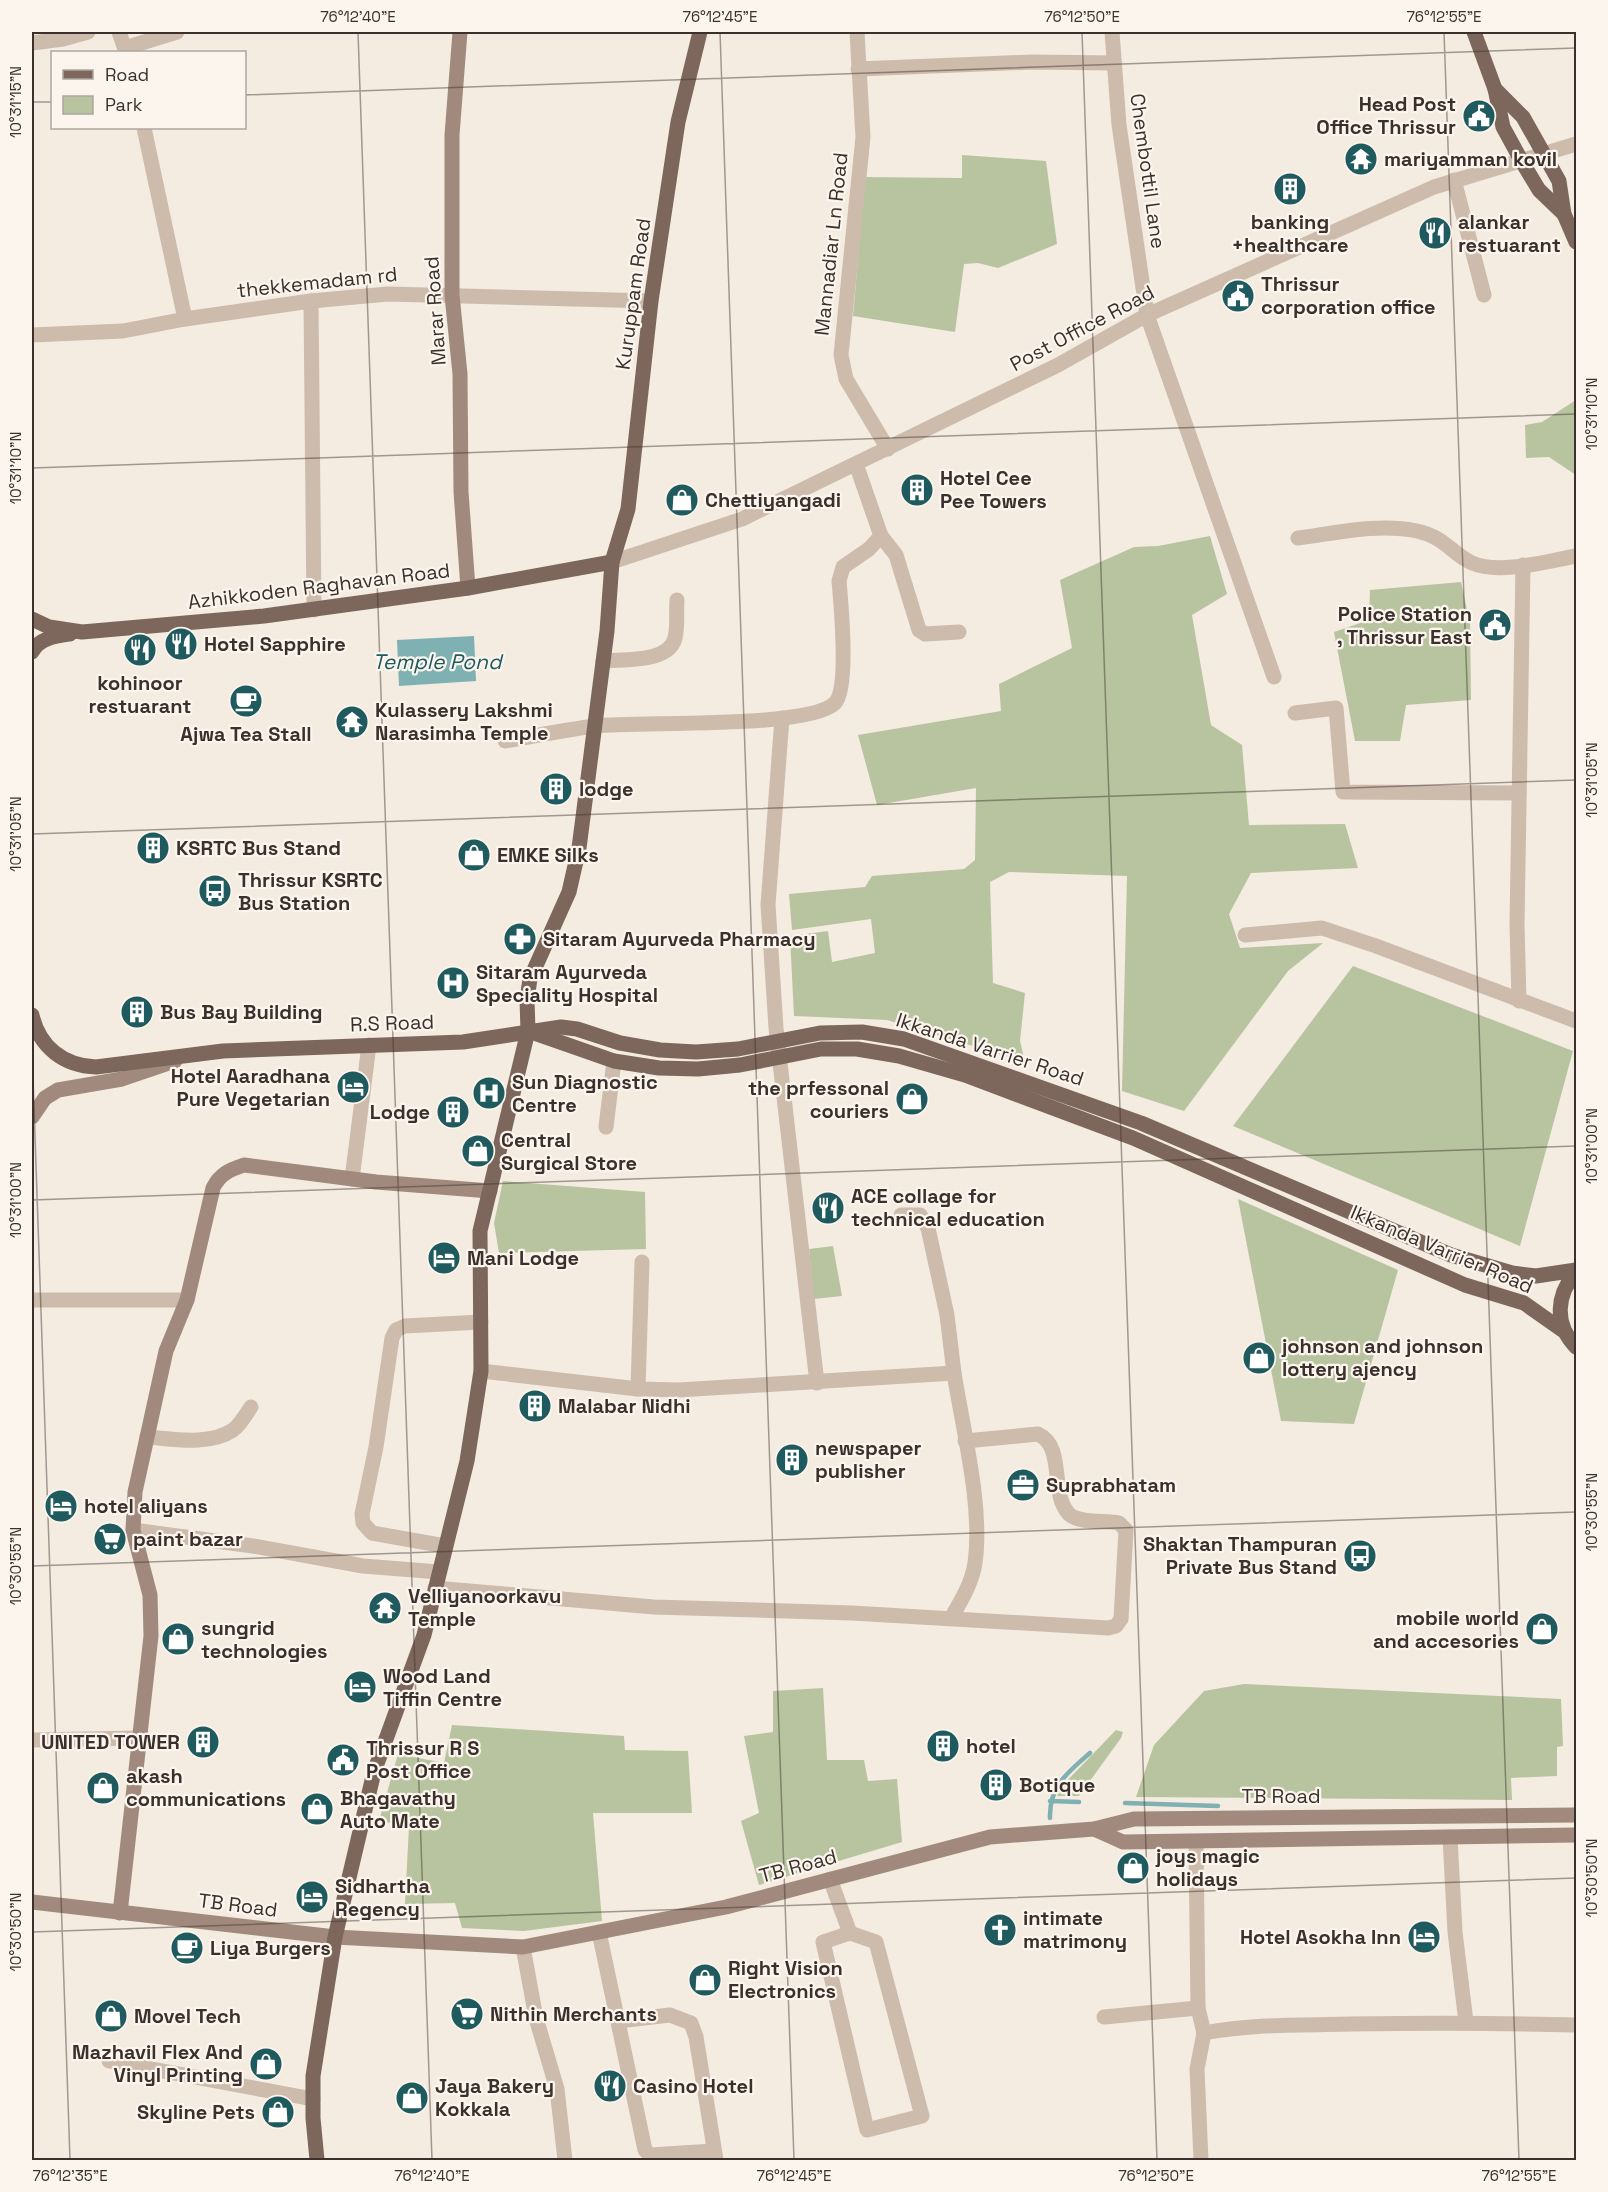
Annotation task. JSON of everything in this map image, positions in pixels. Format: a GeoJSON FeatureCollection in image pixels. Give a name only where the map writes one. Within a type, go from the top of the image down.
{"type":"FeatureCollection","features":[{"type":"Feature","properties":{"kind":"main road","name":"Kuruppam Road"},"geometry":{"type":"LineString","coordinates":[[316,2160],[314,2076],[335,1937],[374,1772],[424,1635],[467,1461],[482,1371],[480,1231],[528,1031],[530,979],[574,877],[596,726],[612,562],[628,509],[651,301],[678,122],[700,32]]}},
{"type":"Feature","properties":{"kind":"main road"},"geometry":{"type":"LineString","coordinates":[[1474,32],[1495,89],[1503,127],[1539,190],[1564,214]]}},
{"type":"Feature","properties":{"kind":"main road"},"geometry":{"type":"LineString","coordinates":[[1495,89],[1523,117],[1559,181],[1564,214],[1576,242]]}},
{"type":"Feature","properties":{"kind":"main road","name":"Azhikkoden Raghavan Road"},"geometry":{"type":"LineString","coordinates":[[32,619],[49,627],[82,632],[314,610],[468,588],[612,562]]}},
{"type":"Feature","properties":{"kind":"main road"},"geometry":{"type":"LineString","coordinates":[[32,652],[35,646],[52,637],[82,632]]}},
{"type":"Feature","properties":{"kind":"main road","name":"R.S Road"},"geometry":{"type":"LineString","coordinates":[[32,1015],[37,1032],[49,1048],[64,1059],[80,1065],[105,1066],[195,1054],[463,1042],[528,1031]]}},
{"type":"Feature","properties":{"kind":"main road","name":"Ikkanda Varrier Road"},"geometry":{"type":"LineString","coordinates":[[528,1031],[569,1028],[620,1043],[660,1050],[696,1052],[738,1049],[777,1039],[820,1033],[862,1032],[904,1039],[1142,1124],[1451,1255],[1512,1273],[1536,1276],[1576,1271]]}},
{"type":"Feature","properties":{"kind":"main road","name":"Ikkanda Varrier Road"},"geometry":{"type":"LineString","coordinates":[[528,1031],[614,1061],[659,1068],[698,1069],[740,1065],[821,1049],[857,1049],[899,1056],[965,1075],[1133,1138],[1465,1285],[1524,1304],[1564,1332],[1576,1347]]}},
{"type":"Feature","properties":{"kind":"main road"},"geometry":{"type":"LineString","coordinates":[[1564,1332],[1560,1316],[1561,1299],[1567,1283],[1576,1271]]}},
{"type":"Feature","properties":{"kind":"street"},"geometry":{"type":"LineString","coordinates":[[32,44],[88,32]]}},
{"type":"Feature","properties":{"kind":"street"},"geometry":{"type":"LineString","coordinates":[[119,32],[126,50],[177,32]]}},
{"type":"Feature","properties":{"kind":"street","name":"Marar Road"},"geometry":{"type":"LineString","coordinates":[[460,32],[452,135],[452,295],[460,374],[461,492],[468,588]]}},
{"type":"Feature","properties":{"kind":"street","name":"Mannadiar Ln Road"},"geometry":{"type":"LineString","coordinates":[[857,32],[863,137],[841,355],[846,379],[888,449]]}},
{"type":"Feature","properties":{"kind":"street","name":"Chembottil Lane"},"geometry":{"type":"LineString","coordinates":[[1112,32],[1119,125],[1147,315],[1274,677]]}},
{"type":"Feature","properties":{"kind":"street"},"geometry":{"type":"LineString","coordinates":[[858,69],[1032,63],[1114,63]]}},
{"type":"Feature","properties":{"kind":"street"},"geometry":{"type":"LineString","coordinates":[[144,129],[184,319]]}},
{"type":"Feature","properties":{"kind":"street","name":"Post Office Road"},"geometry":{"type":"LineString","coordinates":[[612,562],[742,519],[1058,365],[1147,315],[1454,180],[1576,144]]}},
{"type":"Feature","properties":{"kind":"street"},"geometry":{"type":"LineString","coordinates":[[1454,180],[1484,295]]}},
{"type":"Feature","properties":{"kind":"street","name":"thekkemadam rd"},"geometry":{"type":"LineString","coordinates":[[32,335],[123,331],[184,319],[311,300],[388,294],[651,301]]}},
{"type":"Feature","properties":{"kind":"street"},"geometry":{"type":"LineString","coordinates":[[311,300],[314,610]]}},
{"type":"Feature","properties":{"kind":"street"},"geometry":{"type":"LineString","coordinates":[[856,464],[881,536],[896,555],[919,630],[925,634],[959,632]]}},
{"type":"Feature","properties":{"kind":"street"},"geometry":{"type":"LineString","coordinates":[[1298,538],[1372,528],[1418,531],[1443,540],[1470,562],[1487,567],[1523,565],[1576,556]]}},
{"type":"Feature","properties":{"kind":"street"},"geometry":{"type":"LineString","coordinates":[[505,741],[596,726],[782,718],[823,711],[836,702],[842,683],[839,581],[843,567],[869,549],[881,536]]}},
{"type":"Feature","properties":{"kind":"street"},"geometry":{"type":"LineString","coordinates":[[1519,1001],[1519,793],[1523,565]]}},
{"type":"Feature","properties":{"kind":"street"},"geometry":{"type":"LineString","coordinates":[[603,661],[659,655],[668,650],[675,639],[677,600]]}},
{"type":"Feature","properties":{"kind":"street"},"geometry":{"type":"LineString","coordinates":[[1295,713],[1336,708],[1343,792],[1519,793]]}},
{"type":"Feature","properties":{"kind":"street"},"geometry":{"type":"LineString","coordinates":[[782,718],[768,905],[777,1039],[817,1383]]}},
{"type":"Feature","properties":{"kind":"street"},"geometry":{"type":"LineString","coordinates":[[1245,935],[1322,928],[1576,1021]]}},
{"type":"Feature","properties":{"kind":"street"},"geometry":{"type":"LineString","coordinates":[[352,1179],[369,1045]]}},
{"type":"Feature","properties":{"kind":"street"},"geometry":{"type":"LineString","coordinates":[[32,1116],[45,1098],[58,1090],[122,1079],[195,1054]]}},
{"type":"Feature","properties":{"kind":"street"},"geometry":{"type":"LineString","coordinates":[[606,1127],[614,1061]]}},
{"type":"Feature","properties":{"kind":"street"},"geometry":{"type":"LineString","coordinates":[[120,1912],[151,1636],[150,1595],[134,1530],[135,1492],[166,1351],[187,1300],[213,1188],[218,1178],[227,1171],[244,1165],[352,1179],[490,1191]]}},
{"type":"Feature","properties":{"kind":"street"},"geometry":{"type":"LineString","coordinates":[[902,1215],[920,1215],[928,1228],[947,1315],[974,1497],[976,1556],[966,1592],[951,1618]]}},
{"type":"Feature","properties":{"kind":"street"},"geometry":{"type":"LineString","coordinates":[[639,1389],[642,1262]]}},
{"type":"Feature","properties":{"kind":"street"},"geometry":{"type":"LineString","coordinates":[[32,1300],[187,1300]]}},
{"type":"Feature","properties":{"kind":"street"},"geometry":{"type":"LineString","coordinates":[[445,1546],[372,1533],[363,1523],[362,1514],[376,1447],[392,1338],[396,1330],[405,1326],[481,1322]]}},
{"type":"Feature","properties":{"kind":"street"},"geometry":{"type":"LineString","coordinates":[[482,1371],[639,1389],[680,1390],[954,1373]]}},
{"type":"Feature","properties":{"kind":"street"},"geometry":{"type":"LineString","coordinates":[[147,1437],[196,1440],[218,1437],[234,1429],[251,1407]]}},
{"type":"Feature","properties":{"kind":"street"},"geometry":{"type":"LineString","coordinates":[[435,1588],[654,1607],[951,1618],[1108,1628],[1116,1626],[1121,1619],[1126,1530],[1119,1522],[1079,1518],[1070,1514],[1064,1503],[1051,1446],[1046,1438],[1038,1434],[965,1441]]}},
{"type":"Feature","properties":{"kind":"street"},"geometry":{"type":"LineString","coordinates":[[134,1530],[253,1546],[363,1566],[439,1572]]}},
{"type":"Feature","properties":{"kind":"street"},"geometry":{"type":"LineString","coordinates":[[32,1740],[139,1738]]}},
{"type":"Feature","properties":{"kind":"street","name":"TB Road"},"geometry":{"type":"LineString","coordinates":[[32,1902],[335,1937],[523,1947],[726,1907],[990,1837],[1094,1830],[1134,1819],[1576,1815]]}},
{"type":"Feature","properties":{"kind":"street"},"geometry":{"type":"LineString","coordinates":[[1094,1830],[1123,1842],[1576,1835]]}},
{"type":"Feature","properties":{"kind":"street"},"geometry":{"type":"LineString","coordinates":[[1450,1837],[1455,1932],[1466,2022]]}},
{"type":"Feature","properties":{"kind":"street"},"geometry":{"type":"LineString","coordinates":[[1196,1842],[1198,2008],[1204,2033],[1197,2068],[1201,2160]]}},
{"type":"Feature","properties":{"kind":"street"},"geometry":{"type":"LineString","coordinates":[[830,1879],[850,1933]]}},
{"type":"Feature","properties":{"kind":"street"},"geometry":{"type":"LineString","coordinates":[[599,1932],[645,2150],[650,2154],[715,2156],[696,2037],[691,2023],[670,2015],[618,2021]]}},
{"type":"Feature","properties":{"kind":"street"},"geometry":{"type":"LineString","coordinates":[[850,1933],[876,1942],[922,2116],[867,2130],[823,1942],[850,1933]]}},
{"type":"Feature","properties":{"kind":"street"},"geometry":{"type":"LineString","coordinates":[[523,1947],[536,2018],[557,2089],[565,2160]]}},
{"type":"Feature","properties":{"kind":"street"},"geometry":{"type":"LineString","coordinates":[[1104,2017],[1198,2008]]}},
{"type":"Feature","properties":{"kind":"street"},"geometry":{"type":"LineString","coordinates":[[1204,2033],[1234,2027],[1269,2026],[1466,2022],[1576,2025]]}},
{"type":"Feature","properties":{"kind":"street"},"geometry":{"type":"LineString","coordinates":[[109,2061],[313,2099]]}},
{"type":"Feature","properties":{"kind":"green space"},"geometry":{"type":"Polygon","coordinates":[[[962,155],[1046,161],[1057,244],[998,268],[978,263],[964,264],[955,332],[853,316],[865,177],[962,178],[962,155]]]}},
{"type":"Feature","properties":{"kind":"green space"},"geometry":{"type":"Polygon","coordinates":[[[1576,400],[1576,475],[1549,457],[1526,458],[1525,425],[1542,422],[1576,400]]]}},
{"type":"Feature","properties":{"kind":"green space"},"geometry":{"type":"Polygon","coordinates":[[[1210,536],[1227,594],[1192,615],[1211,725],[1242,745],[1249,825],[1345,824],[1358,868],[1251,873],[1229,914],[1240,948],[1323,943],[1288,971],[1184,1111],[1122,1091],[1127,876],[1009,872],[990,882],[993,983],[1025,993],[1020,1041],[1025,1062],[887,1020],[794,1016],[790,936],[828,931],[832,962],[875,953],[871,919],[792,930],[789,894],[865,887],[872,876],[964,869],[975,860],[976,788],[877,805],[858,735],[1001,711],[999,684],[1072,648],[1060,580],[1134,547],[1158,546],[1210,536]]]}},
{"type":"Feature","properties":{"kind":"green space"},"geometry":{"type":"Polygon","coordinates":[[[1461,582],[1470,623],[1471,700],[1406,705],[1400,741],[1355,741],[1334,632],[1369,620],[1370,590],[1461,582]]]}},
{"type":"Feature","properties":{"kind":"green space"},"geometry":{"type":"Polygon","coordinates":[[[1353,966],[1573,1051],[1520,1246],[1233,1126],[1353,966]]]}},
{"type":"Feature","properties":{"kind":"green space"},"geometry":{"type":"Polygon","coordinates":[[[503,1181],[645,1192],[646,1249],[499,1253],[494,1223],[503,1181]]]}},
{"type":"Feature","properties":{"kind":"green space"},"geometry":{"type":"Polygon","coordinates":[[[1238,1199],[1398,1270],[1354,1424],[1281,1421],[1238,1199]]]}},
{"type":"Feature","properties":{"kind":"green space"},"geometry":{"type":"Polygon","coordinates":[[[833,1246],[842,1296],[814,1299],[809,1249],[833,1246]]]}},
{"type":"Feature","properties":{"kind":"green space"},"geometry":{"type":"Polygon","coordinates":[[[1244,1684],[1561,1699],[1563,1746],[1557,1747],[1557,1776],[1511,1778],[1512,1800],[1136,1797],[1154,1745],[1204,1691],[1244,1684]]]}},
{"type":"Feature","properties":{"kind":"green space"},"geometry":{"type":"Polygon","coordinates":[[[823,1688],[827,1760],[864,1760],[868,1781],[897,1779],[902,1842],[759,1885],[741,1821],[759,1813],[744,1736],[773,1732],[773,1691],[823,1688]]]}},
{"type":"Feature","properties":{"kind":"green space"},"geometry":{"type":"Polygon","coordinates":[[[452,1725],[624,1736],[625,1750],[688,1751],[692,1813],[593,1813],[602,1921],[524,1931],[462,1928],[455,1903],[405,1904],[409,1826],[379,1821],[398,1754],[444,1763],[452,1725]]]}},
{"type":"Feature","properties":{"kind":"green space"},"geometry":{"type":"Polygon","coordinates":[[[1116,1730],[1123,1732],[1121,1738],[1079,1796],[1057,1796],[1063,1785],[1116,1730]]]}},
{"type":"Feature","properties":{"kind":"water","name":"Temple Pond"},"geometry":{"type":"Polygon","coordinates":[[[474,636],[476,681],[399,686],[397,640],[474,636]]]}},
{"type":"Feature","properties":{"kind":"waterway"},"geometry":{"type":"LineString","coordinates":[[1050,1818],[1056,1788],[1067,1773],[1090,1753]]}},
{"type":"Feature","properties":{"kind":"waterway"},"geometry":{"type":"LineString","coordinates":[[1050,1801],[1079,1802]]}},
{"type":"Feature","properties":{"kind":"waterway"},"geometry":{"type":"LineString","coordinates":[[1125,1803],[1218,1806]]}},
{"type":"Feature","properties":{"kind":"place","name":"Head Post Office Thrissur"},"geometry":{"type":"Point","coordinates":[1479,116]}},
{"type":"Feature","properties":{"kind":"place","name":"mariyamman kovil"},"geometry":{"type":"Point","coordinates":[1361,159]}},
{"type":"Feature","properties":{"kind":"place","name":"banking +healthcare"},"geometry":{"type":"Point","coordinates":[1290,189]}},
{"type":"Feature","properties":{"kind":"place","name":"alankar restuarant"},"geometry":{"type":"Point","coordinates":[1435,233]}},
{"type":"Feature","properties":{"kind":"place","name":"Thrissur corporation office"},"geometry":{"type":"Point","coordinates":[1238,296]}},
{"type":"Feature","properties":{"kind":"place","name":"Hotel Cee Pee Towers"},"geometry":{"type":"Point","coordinates":[917,490]}},
{"type":"Feature","properties":{"kind":"place","name":"Chettiyangadi"},"geometry":{"type":"Point","coordinates":[682,500]}},
{"type":"Feature","properties":{"kind":"place","name":"Police Station , Thrissur East"},"geometry":{"type":"Point","coordinates":[1495,625]}},
{"type":"Feature","properties":{"kind":"place","name":"Hotel Sapphire"},"geometry":{"type":"Point","coordinates":[181,644]}},
{"type":"Feature","properties":{"kind":"place","name":"kohinoor restuarant"},"geometry":{"type":"Point","coordinates":[140,650]}},
{"type":"Feature","properties":{"kind":"place","name":"Ajwa Tea Stall"},"geometry":{"type":"Point","coordinates":[246,701]}},
{"type":"Feature","properties":{"kind":"place","name":"Kulassery Lakshmi Narasimha Temple"},"geometry":{"type":"Point","coordinates":[352,722]}},
{"type":"Feature","properties":{"kind":"place","name":"lodge"},"geometry":{"type":"Point","coordinates":[556,789]}},
{"type":"Feature","properties":{"kind":"place","name":"KSRTC Bus Stand"},"geometry":{"type":"Point","coordinates":[153,848]}},
{"type":"Feature","properties":{"kind":"place","name":"EMKE Silks"},"geometry":{"type":"Point","coordinates":[474,855]}},
{"type":"Feature","properties":{"kind":"place","name":"Thrissur KSRTC Bus Station"},"geometry":{"type":"Point","coordinates":[215,891]}},
{"type":"Feature","properties":{"kind":"place","name":"Sitaram Ayurveda Pharmacy"},"geometry":{"type":"Point","coordinates":[520,939]}},
{"type":"Feature","properties":{"kind":"place","name":"Sitaram Ayurveda Speciality Hospital"},"geometry":{"type":"Point","coordinates":[453,983]}},
{"type":"Feature","properties":{"kind":"place","name":"Bus Bay Building"},"geometry":{"type":"Point","coordinates":[137,1012]}},
{"type":"Feature","properties":{"kind":"place","name":"Hotel Aaradhana Pure Vegetarian"},"geometry":{"type":"Point","coordinates":[353,1087]}},
{"type":"Feature","properties":{"kind":"place","name":"Sun Diagnostic Centre"},"geometry":{"type":"Point","coordinates":[489,1093]}},
{"type":"Feature","properties":{"kind":"place","name":"the prfessonal couriers"},"geometry":{"type":"Point","coordinates":[912,1099]}},
{"type":"Feature","properties":{"kind":"place","name":"Lodge"},"geometry":{"type":"Point","coordinates":[453,1112]}},
{"type":"Feature","properties":{"kind":"place","name":"Central Surgical Store"},"geometry":{"type":"Point","coordinates":[478,1151]}},
{"type":"Feature","properties":{"kind":"place","name":"ACE collage for technical education"},"geometry":{"type":"Point","coordinates":[828,1208]}},
{"type":"Feature","properties":{"kind":"place","name":"Mani Lodge"},"geometry":{"type":"Point","coordinates":[444,1258]}},
{"type":"Feature","properties":{"kind":"place","name":"johnson and johnson lottery ajency"},"geometry":{"type":"Point","coordinates":[1259,1358]}},
{"type":"Feature","properties":{"kind":"place","name":"Malabar Nidhi"},"geometry":{"type":"Point","coordinates":[535,1406]}},
{"type":"Feature","properties":{"kind":"place","name":"newspaper publisher"},"geometry":{"type":"Point","coordinates":[792,1460]}},
{"type":"Feature","properties":{"kind":"place","name":"Suprabhatam"},"geometry":{"type":"Point","coordinates":[1023,1485]}},
{"type":"Feature","properties":{"kind":"place","name":"hotel aliyans"},"geometry":{"type":"Point","coordinates":[61,1506]}},
{"type":"Feature","properties":{"kind":"place","name":"paint bazar"},"geometry":{"type":"Point","coordinates":[110,1539]}},
{"type":"Feature","properties":{"kind":"place","name":"Shaktan Thampuran Private Bus Stand"},"geometry":{"type":"Point","coordinates":[1360,1556]}},
{"type":"Feature","properties":{"kind":"place","name":"Velliyanoorkavu Temple"},"geometry":{"type":"Point","coordinates":[385,1608]}},
{"type":"Feature","properties":{"kind":"place","name":"mobile world and accesories"},"geometry":{"type":"Point","coordinates":[1542,1629]}},
{"type":"Feature","properties":{"kind":"place","name":"sungrid technologies"},"geometry":{"type":"Point","coordinates":[178,1639]}},
{"type":"Feature","properties":{"kind":"place","name":"Wood Land Tiffin Centre"},"geometry":{"type":"Point","coordinates":[360,1687]}},
{"type":"Feature","properties":{"kind":"place","name":"UNITED TOWER"},"geometry":{"type":"Point","coordinates":[203,1742]}},
{"type":"Feature","properties":{"kind":"place","name":"hotel"},"geometry":{"type":"Point","coordinates":[943,1746]}},
{"type":"Feature","properties":{"kind":"place","name":"Thrissur R S Post Office"},"geometry":{"type":"Point","coordinates":[343,1760]}},
{"type":"Feature","properties":{"kind":"place","name":"Botique"},"geometry":{"type":"Point","coordinates":[996,1785]}},
{"type":"Feature","properties":{"kind":"place","name":"akash communications"},"geometry":{"type":"Point","coordinates":[103,1788]}},
{"type":"Feature","properties":{"kind":"place","name":"Bhagavathy Auto Mate"},"geometry":{"type":"Point","coordinates":[317,1809]}},
{"type":"Feature","properties":{"kind":"place","name":"joys magic holidays"},"geometry":{"type":"Point","coordinates":[1133,1868]}},
{"type":"Feature","properties":{"kind":"place","name":"Sidhartha Regency"},"geometry":{"type":"Point","coordinates":[312,1897]}},
{"type":"Feature","properties":{"kind":"place","name":"intimate matrimony"},"geometry":{"type":"Point","coordinates":[1000,1930]}},
{"type":"Feature","properties":{"kind":"place","name":"Hotel Asokha Inn"},"geometry":{"type":"Point","coordinates":[1424,1937]}},
{"type":"Feature","properties":{"kind":"place","name":"Liya Burgers"},"geometry":{"type":"Point","coordinates":[187,1948]}},
{"type":"Feature","properties":{"kind":"place","name":"Right Vision Electronics"},"geometry":{"type":"Point","coordinates":[705,1980]}},
{"type":"Feature","properties":{"kind":"place","name":"Nithin Merchants"},"geometry":{"type":"Point","coordinates":[467,2014]}},
{"type":"Feature","properties":{"kind":"place","name":"Movel Tech"},"geometry":{"type":"Point","coordinates":[111,2016]}},
{"type":"Feature","properties":{"kind":"place","name":"Mazhavil Flex And Vinyl Printing"},"geometry":{"type":"Point","coordinates":[266,2064]}},
{"type":"Feature","properties":{"kind":"place","name":"Casino Hotel"},"geometry":{"type":"Point","coordinates":[610,2086]}},
{"type":"Feature","properties":{"kind":"place","name":"Jaya Bakery Kokkala"},"geometry":{"type":"Point","coordinates":[412,2098]}},
{"type":"Feature","properties":{"kind":"place","name":"Skyline Pets"},"geometry":{"type":"Point","coordinates":[278,2112]}}]}
